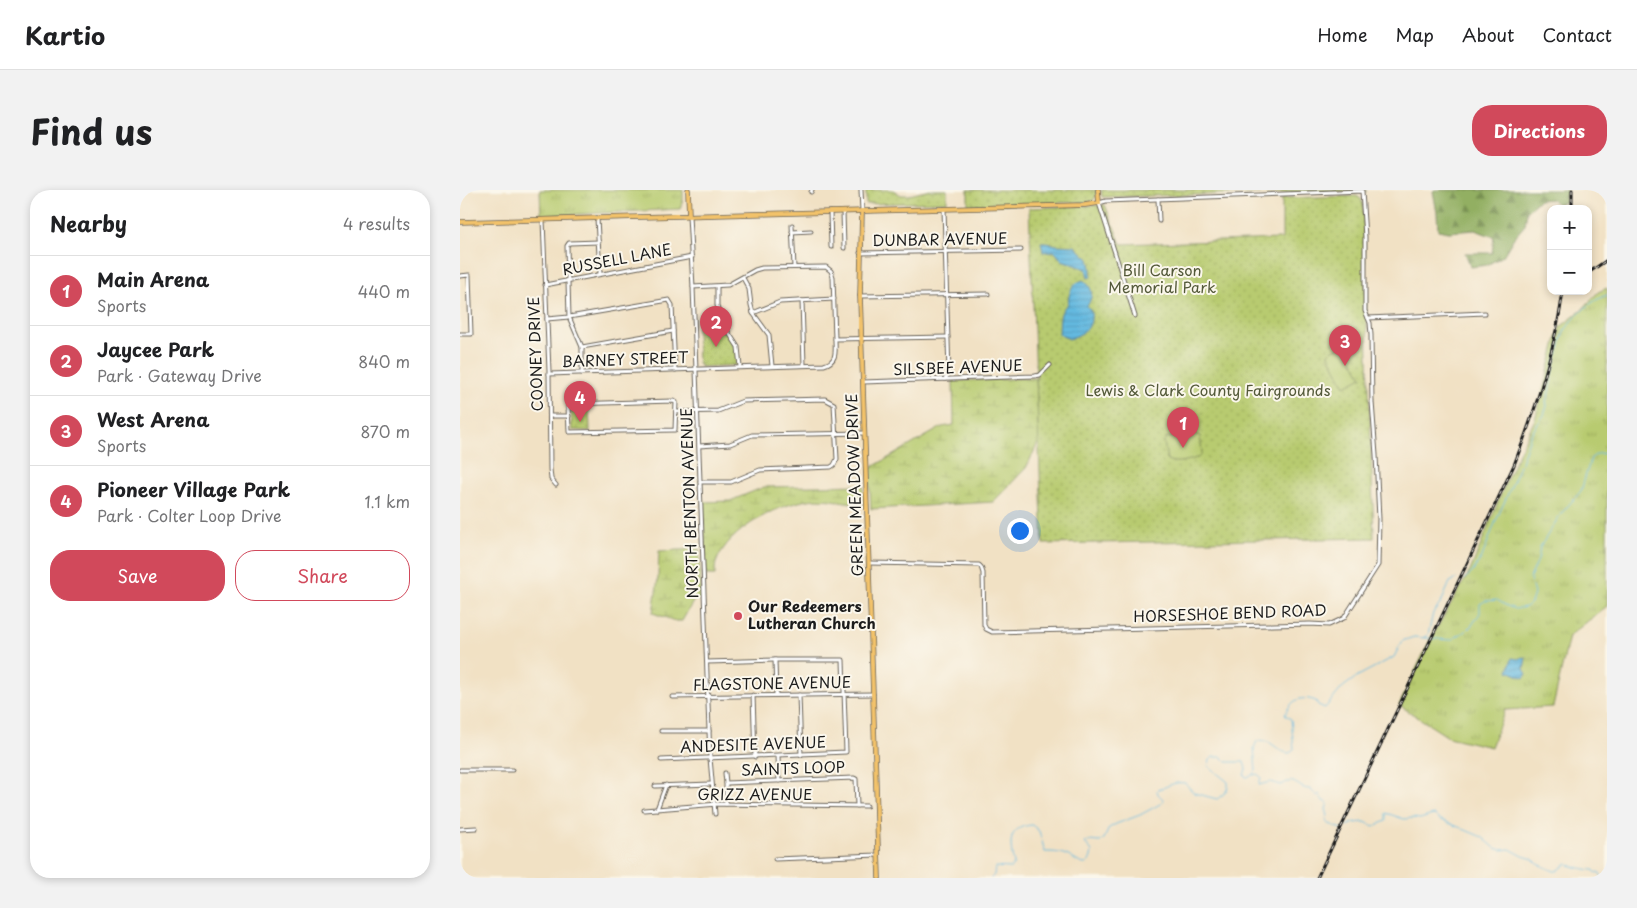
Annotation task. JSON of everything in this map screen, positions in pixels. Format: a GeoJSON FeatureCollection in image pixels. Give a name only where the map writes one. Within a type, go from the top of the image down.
{"type":"FeatureCollection","features":[{"type":"Feature","properties":{"kind":"main road","name":"NORTH BENTON AVENUE"},"geometry":{"type":"LineString","coordinates":[[688,190],[689,216]]}},
{"type":"Feature","properties":{"kind":"main road"},"geometry":{"type":"LineString","coordinates":[[460,222],[1085,205],[1099,203],[1098,190]]}},
{"type":"Feature","properties":{"kind":"main road","name":"GREEN MEADOW DRIVE"},"geometry":{"type":"LineString","coordinates":[[862,211],[860,252],[861,339],[879,878]]}},
{"type":"Feature","properties":{"kind":"street"},"geometry":{"type":"LineString","coordinates":[[862,190],[862,211]]}},
{"type":"Feature","properties":{"kind":"street","name":"HORSESHOE BEND ROAD"},"geometry":{"type":"LineString","coordinates":[[869,563],[979,565],[983,573],[984,625],[986,629],[992,632],[1329,625],[1340,621],[1348,614],[1378,565],[1379,519],[1372,393],[1372,335],[1365,311],[1364,203],[1362,192],[1158,199]]}},
{"type":"Feature","properties":{"kind":"street"},"geometry":{"type":"LineString","coordinates":[[1136,316],[1099,203],[1106,201],[1158,199],[1159,221]]}},
{"type":"Feature","properties":{"kind":"street"},"geometry":{"type":"LineString","coordinates":[[944,209],[949,373],[945,379]]}},
{"type":"Feature","properties":{"kind":"street"},"geometry":{"type":"LineString","coordinates":[[830,212],[831,247]]}},
{"type":"Feature","properties":{"kind":"street"},"geometry":{"type":"LineString","coordinates":[[843,212],[844,248]]}},
{"type":"Feature","properties":{"kind":"street","name":"NORTH BENTON AVENUE"},"geometry":{"type":"LineString","coordinates":[[689,216],[711,784],[715,814]]}},
{"type":"Feature","properties":{"kind":"street"},"geometry":{"type":"LineString","coordinates":[[597,218],[600,274]]}},
{"type":"Feature","properties":{"kind":"street","name":"COONEY DRIVE"},"geometry":{"type":"LineString","coordinates":[[543,220],[550,416],[550,473],[552,482],[556,485]]}},
{"type":"Feature","properties":{"kind":"street"},"geometry":{"type":"LineString","coordinates":[[792,225],[794,267]]}},
{"type":"Feature","properties":{"kind":"street"},"geometry":{"type":"LineString","coordinates":[[792,232],[811,231]]}},
{"type":"Feature","properties":{"kind":"street"},"geometry":{"type":"LineString","coordinates":[[582,373],[582,347],[569,318],[568,244],[599,242]]}},
{"type":"Feature","properties":{"kind":"street","name":"DUNBAR AVENUE"},"geometry":{"type":"LineString","coordinates":[[860,252],[1020,250]]}},
{"type":"Feature","properties":{"kind":"street","name":"RUSSELL LANE"},"geometry":{"type":"LineString","coordinates":[[545,284],[692,257]]}},
{"type":"Feature","properties":{"kind":"street"},"geometry":{"type":"LineString","coordinates":[[693,287],[728,285],[762,268],[821,266],[829,269],[833,276],[835,339],[948,337]]}},
{"type":"Feature","properties":{"kind":"street"},"geometry":{"type":"LineString","coordinates":[[460,276],[469,275],[471,334],[460,334]]}},
{"type":"Feature","properties":{"kind":"street"},"geometry":{"type":"LineString","coordinates":[[742,278],[749,289],[754,313],[769,335],[772,366]]}},
{"type":"Feature","properties":{"kind":"street"},"geometry":{"type":"LineString","coordinates":[[716,286],[719,314],[738,347],[740,367]]}},
{"type":"Feature","properties":{"kind":"street"},"geometry":{"type":"LineString","coordinates":[[860,296],[988,294]]}},
{"type":"Feature","properties":{"kind":"street"},"geometry":{"type":"LineString","coordinates":[[754,313],[780,302],[834,299]]}},
{"type":"Feature","properties":{"kind":"street"},"geometry":{"type":"LineString","coordinates":[[547,319],[569,318],[666,300],[671,302],[674,370]]}},
{"type":"Feature","properties":{"kind":"street"},"geometry":{"type":"LineString","coordinates":[[802,300],[804,365]]}},
{"type":"Feature","properties":{"kind":"street"},"geometry":{"type":"LineString","coordinates":[[1368,318],[1485,313]]}},
{"type":"Feature","properties":{"kind":"street"},"geometry":{"type":"LineString","coordinates":[[582,347],[673,332]]}},
{"type":"Feature","properties":{"kind":"street","name":"BARNEY STREET"},"geometry":{"type":"LineString","coordinates":[[548,374],[830,363],[834,360],[836,354],[835,339]]}},
{"type":"Feature","properties":{"kind":"street","name":"SILSBEE AVENUE"},"geometry":{"type":"LineString","coordinates":[[863,382],[1035,376],[1040,375],[1050,365]]}},
{"type":"Feature","properties":{"kind":"street"},"geometry":{"type":"LineString","coordinates":[[676,412],[722,410],[743,401],[825,399],[834,404],[836,458],[834,465],[831,467],[760,470],[731,482],[700,482]]}},
{"type":"Feature","properties":{"kind":"street"},"geometry":{"type":"LineString","coordinates":[[674,401],[676,402],[676,412],[676,429],[571,433],[568,406],[570,404],[674,401]]}},
{"type":"Feature","properties":{"kind":"street"},"geometry":{"type":"LineString","coordinates":[[550,416],[569,416]]}},
{"type":"Feature","properties":{"kind":"street"},"geometry":{"type":"LineString","coordinates":[[699,446],[730,444],[752,435],[864,432]]}},
{"type":"Feature","properties":{"kind":"street"},"geometry":{"type":"LineString","coordinates":[[775,660],[776,695]]}},
{"type":"Feature","properties":{"kind":"street"},"geometry":{"type":"LineString","coordinates":[[707,662],[843,660],[845,694]]}},
{"type":"Feature","properties":{"kind":"street","name":"ANDESITE AVENUE"},"geometry":{"type":"LineString","coordinates":[[661,760],[846,752],[845,694]]}},
{"type":"Feature","properties":{"kind":"street","name":"FLAGSTONE AVENUE"},"geometry":{"type":"LineString","coordinates":[[672,697],[873,694]]}},
{"type":"Feature","properties":{"kind":"street"},"geometry":{"type":"LineString","coordinates":[[799,695],[801,755]]}},
{"type":"Feature","properties":{"kind":"street"},"geometry":{"type":"LineString","coordinates":[[753,696],[755,756]]}},
{"type":"Feature","properties":{"kind":"street"},"geometry":{"type":"LineString","coordinates":[[661,731],[709,731]]}},
{"type":"Feature","properties":{"kind":"street"},"geometry":{"type":"LineString","coordinates":[[778,756],[779,781]]}},
{"type":"Feature","properties":{"kind":"street"},"geometry":{"type":"LineString","coordinates":[[460,770],[512,770]]}},
{"type":"Feature","properties":{"kind":"street"},"geometry":{"type":"LineString","coordinates":[[725,773],[726,783]]}},
{"type":"Feature","properties":{"kind":"street","name":"SAINTS LOOP"},"geometry":{"type":"LineString","coordinates":[[726,804],[726,783],[854,778],[856,779],[857,806]]}},
{"type":"Feature","properties":{"kind":"street"},"geometry":{"type":"LineString","coordinates":[[655,786],[711,784]]}},
{"type":"Feature","properties":{"kind":"street"},"geometry":{"type":"LineString","coordinates":[[656,809],[666,786]]}},
{"type":"Feature","properties":{"kind":"street","name":"GRIZZ AVENUE"},"geometry":{"type":"LineString","coordinates":[[644,810],[726,804],[867,806]]}},
{"type":"Feature","properties":{"kind":"street"},"geometry":{"type":"LineString","coordinates":[[460,828],[476,828]]}},
{"type":"Feature","properties":{"kind":"street"},"geometry":{"type":"LineString","coordinates":[[775,859],[878,856]]}},
{"type":"Feature","properties":{"kind":"green space"},"geometry":{"type":"Polygon","coordinates":[[[540,190],[683,190],[683,200],[680,209],[541,216],[540,190]]]}},
{"type":"Feature","properties":{"kind":"green space"},"geometry":{"type":"Polygon","coordinates":[[[866,190],[893,190],[901,195],[909,195],[931,190],[947,190],[947,202],[866,204],[866,190]]]}},
{"type":"Feature","properties":{"kind":"green space"},"geometry":{"type":"Polygon","coordinates":[[[968,190],[1096,190],[1096,196],[1093,201],[1085,202],[968,205],[968,190]]]}},
{"type":"Feature","properties":{"kind":"green space"},"geometry":{"type":"Polygon","coordinates":[[[1101,190],[1367,190],[1367,191],[1102,197],[1101,190]]]}},
{"type":"Feature","properties":{"kind":"green space"},"geometry":{"type":"Polygon","coordinates":[[[1567,190],[1565,202],[1557,204],[1552,199],[1539,200],[1527,211],[1525,225],[1513,239],[1503,256],[1487,265],[1471,267],[1465,253],[1492,253],[1494,237],[1475,230],[1449,232],[1438,230],[1433,191],[1567,190]]]}},
{"type":"Feature","properties":{"kind":"green space","name":"Lewis & Clark County Fairgrounds"},"geometry":{"type":"Polygon","coordinates":[[[1357,196],[1361,199],[1363,205],[1374,538],[1043,544],[1029,208],[1105,205],[1121,244],[1282,239],[1282,198],[1357,196]]]}},
{"type":"Feature","properties":{"kind":"green space"},"geometry":{"type":"Polygon","coordinates":[[[1607,288],[1607,606],[1569,636],[1553,707],[1505,710],[1491,747],[1448,737],[1399,705],[1431,638],[1470,571],[1510,472],[1535,419],[1560,327],[1581,311],[1598,292],[1607,288]]]}},
{"type":"Feature","properties":{"kind":"green space"},"geometry":{"type":"Polygon","coordinates":[[[721,325],[736,349],[737,365],[700,367],[698,363],[697,326],[721,325]]]}},
{"type":"Feature","properties":{"kind":"green space"},"geometry":{"type":"Polygon","coordinates":[[[1344,345],[1362,377],[1345,386],[1329,355],[1329,352],[1344,345]]]}},
{"type":"Feature","properties":{"kind":"green space"},"geometry":{"type":"Polygon","coordinates":[[[1036,378],[1039,441],[1026,468],[993,502],[871,509],[869,469],[942,427],[954,425],[953,381],[1036,378]]]}},
{"type":"Feature","properties":{"kind":"green space"},"geometry":{"type":"Polygon","coordinates":[[[572,406],[589,406],[590,431],[572,430],[572,406]]]}},
{"type":"Feature","properties":{"kind":"green space"},"geometry":{"type":"Polygon","coordinates":[[[1194,434],[1200,436],[1202,452],[1200,457],[1179,462],[1167,460],[1164,442],[1166,438],[1194,434]]]}},
{"type":"Feature","properties":{"kind":"green space"},"geometry":{"type":"Polygon","coordinates":[[[863,485],[863,504],[823,499],[803,501],[773,511],[758,519],[744,528],[722,551],[716,563],[715,575],[706,575],[703,502],[730,501],[764,487],[863,485]]]}},
{"type":"Feature","properties":{"kind":"green space"},"geometry":{"type":"Polygon","coordinates":[[[699,549],[701,599],[694,600],[682,621],[675,621],[653,613],[658,578],[659,551],[699,549]]]}},
{"type":"Feature","properties":{"kind":"water"},"geometry":{"type":"Polygon","coordinates":[[[1041,242],[1075,246],[1089,259],[1091,277],[1088,278],[1086,269],[1062,260],[1054,251],[1043,252],[1041,242]]]}},
{"type":"Feature","properties":{"kind":"water"},"geometry":{"type":"Polygon","coordinates":[[[1083,280],[1091,289],[1091,299],[1087,306],[1091,311],[1091,322],[1086,330],[1069,339],[1059,334],[1060,317],[1068,304],[1071,289],[1083,280]]]}},
{"type":"Feature","properties":{"kind":"water"},"geometry":{"type":"Polygon","coordinates":[[[1512,658],[1518,659],[1526,658],[1524,669],[1527,674],[1524,678],[1508,671],[1512,658]]]}},
{"type":"Feature","properties":{"kind":"waterway"},"geometry":{"type":"LineString","coordinates":[[1464,579],[1472,573],[1482,557],[1518,471],[1531,434],[1544,415],[1547,406],[1546,400],[1565,330],[1584,309],[1607,295]]}},
{"type":"Feature","properties":{"kind":"waterway"},"geometry":{"type":"LineString","coordinates":[[991,878],[994,875],[995,867],[1011,868],[1014,864],[1011,850],[1012,838],[1014,833],[1024,826],[1032,825],[1039,831],[1045,852],[1063,854],[1085,864],[1088,862],[1092,851],[1085,843],[1088,841],[1100,842],[1104,839],[1109,828],[1162,803],[1163,799],[1157,790],[1174,784],[1185,783],[1194,793],[1217,799],[1226,792],[1228,782],[1208,766],[1213,757],[1222,757],[1227,762],[1244,762],[1246,769],[1244,775],[1246,777],[1251,776],[1256,771],[1254,748],[1257,741],[1266,741],[1285,752],[1290,753],[1294,749],[1291,719],[1285,715],[1293,702],[1301,699],[1310,699],[1325,708],[1343,687],[1358,676],[1394,657],[1402,641],[1414,637],[1451,640],[1467,630],[1480,613],[1480,604],[1485,601],[1497,600],[1515,609],[1526,607],[1531,603],[1534,594],[1530,578],[1538,560],[1540,547],[1560,515],[1581,491],[1591,458],[1597,454],[1607,453]]}},
{"type":"Feature","properties":{"kind":"waterway"},"geometry":{"type":"LineString","coordinates":[[1424,637],[1428,635],[1433,613],[1441,603],[1450,582],[1456,579]]}},
{"type":"Feature","properties":{"kind":"waterway"},"geometry":{"type":"LineString","coordinates":[[1253,775],[1257,774],[1261,777],[1259,785],[1270,782],[1281,785],[1291,781],[1310,789],[1317,796],[1319,794],[1323,801],[1328,803],[1326,809],[1327,823],[1342,829],[1353,823],[1365,822],[1374,826],[1386,821],[1386,813],[1404,819],[1420,819],[1433,815],[1461,828]]}},
{"type":"Feature","properties":{"kind":"waterway"},"geometry":{"type":"LineString","coordinates":[[1463,829],[1482,837],[1495,848],[1502,850],[1510,849],[1554,871],[1567,864],[1594,870],[1603,878]]}},
{"type":"Feature","properties":{"kind":"railway"},"geometry":{"type":"LineString","coordinates":[[1572,190],[1572,205]]}},
{"type":"Feature","properties":{"kind":"railway"},"geometry":{"type":"LineString","coordinates":[[1592,270],[1607,260]]}},
{"type":"Feature","properties":{"kind":"railway"},"geometry":{"type":"LineString","coordinates":[[1317,878],[1514,465],[1544,380],[1562,295]]}},
{"type":"Feature","properties":{"kind":"place","name":"Jaycee Park"},"geometry":{"type":"Point","coordinates":[716,347]}},
{"type":"Feature","properties":{"kind":"place","name":"West Arena"},"geometry":{"type":"Point","coordinates":[1345,366]}},
{"type":"Feature","properties":{"kind":"place","name":"Pioneer Village Park"},"geometry":{"type":"Point","coordinates":[580,422]}},
{"type":"Feature","properties":{"kind":"place","name":"Main Arena"},"geometry":{"type":"Point","coordinates":[1183,448]}},
{"type":"Feature","properties":{"kind":"place","name":"Our Redeemers Lutheran Church"},"geometry":{"type":"Point","coordinates":[738,616]}},
{"type":"Feature","properties":{"kind":"park label","name":"Bill Carson Memorial Park"},"geometry":{"type":"Point","coordinates":[1162,280]}}]}
